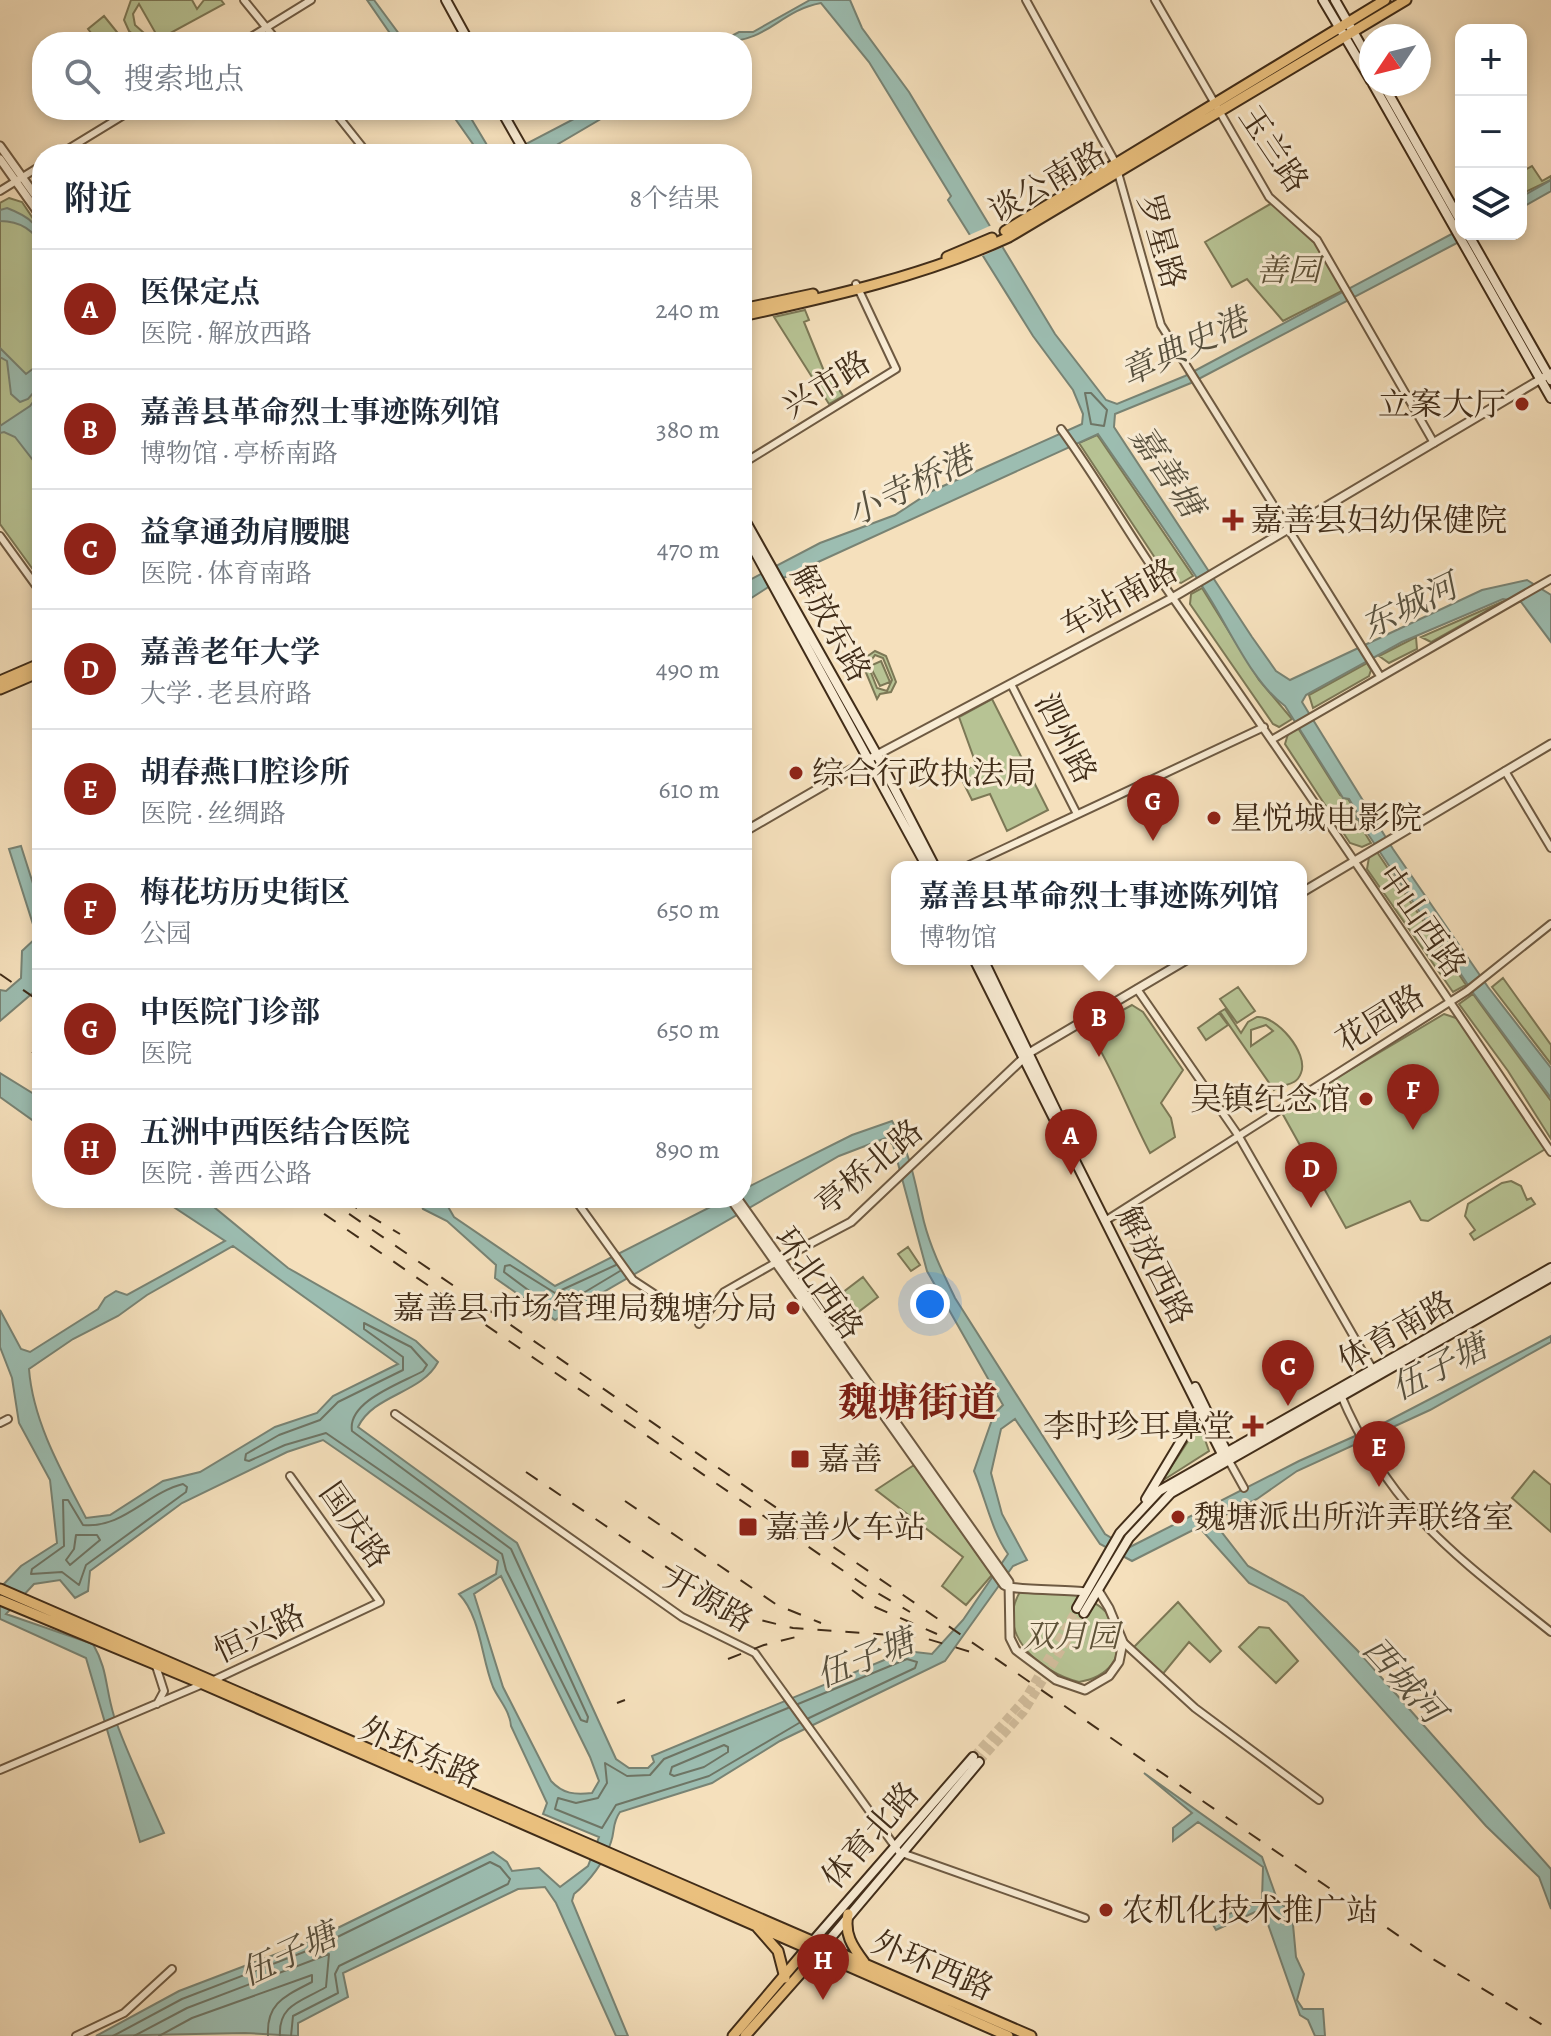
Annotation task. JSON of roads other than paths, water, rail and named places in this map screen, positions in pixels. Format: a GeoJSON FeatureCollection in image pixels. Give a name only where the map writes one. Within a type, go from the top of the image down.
{"type":"FeatureCollection","features":[{"type":"Feature","properties":{"kind":"main road"},"geometry":{"type":"LineString","coordinates":[[443,0],[461,32]]}},
{"type":"Feature","properties":{"kind":"main road"},"geometry":{"type":"LineString","coordinates":[[1323,0],[1359,47]]}},
{"type":"Feature","properties":{"kind":"main road"},"geometry":{"type":"LineString","coordinates":[[1335,0],[1359,56]]}},
{"type":"Feature","properties":{"kind":"main road"},"geometry":{"type":"LineString","coordinates":[[1346,29],[1385,0]]}},
{"type":"Feature","properties":{"kind":"main road"},"geometry":{"type":"LineString","coordinates":[[1346,29],[1406,0]]}},
{"type":"Feature","properties":{"kind":"main road","name":"谈公南路"},"geometry":{"type":"LineString","coordinates":[[752,313],[857,287],[959,256],[1007,234],[1346,29]]}},
{"type":"Feature","properties":{"kind":"main road"},"geometry":{"type":"LineString","coordinates":[[1381,96],[1455,216]]}},
{"type":"Feature","properties":{"kind":"main road"},"geometry":{"type":"LineString","coordinates":[[1390,96],[1455,215]]}},
{"type":"Feature","properties":{"kind":"main road"},"geometry":{"type":"LineString","coordinates":[[509,120],[522,144]]}},
{"type":"Feature","properties":{"kind":"main road"},"geometry":{"type":"LineString","coordinates":[[1468,240],[1538,381],[1551,398]]}},
{"type":"Feature","properties":{"kind":"main road"},"geometry":{"type":"LineString","coordinates":[[1469,240],[1550,376]]}},
{"type":"Feature","properties":{"kind":"main road","name":"谈公南路"},"geometry":{"type":"LineString","coordinates":[[752,307],[857,287]]}},
{"type":"Feature","properties":{"kind":"main road","name":"解放东路"},"geometry":{"type":"LineString","coordinates":[[752,535],[874,756]]}},
{"type":"Feature","properties":{"kind":"main road","name":"解放东路"},"geometry":{"type":"LineString","coordinates":[[752,543],[766,564]]}},
{"type":"Feature","properties":{"kind":"main road"},"geometry":{"type":"LineString","coordinates":[[0,681],[32,667]]}},
{"type":"Feature","properties":{"kind":"main road"},"geometry":{"type":"LineString","coordinates":[[0,689],[32,675]]}},
{"type":"Feature","properties":{"kind":"main road"},"geometry":{"type":"LineString","coordinates":[[874,756],[924,861]]}},
{"type":"Feature","properties":{"kind":"main road"},"geometry":{"type":"LineString","coordinates":[[874,756],[932,861]]}},
{"type":"Feature","properties":{"kind":"main road","name":"解放西路"},"geometry":{"type":"LineString","coordinates":[[977,965],[1226,1456]]}},
{"type":"Feature","properties":{"kind":"main road","name":"解放西路"},"geometry":{"type":"LineString","coordinates":[[986,965],[1025,1057]]}},
{"type":"Feature","properties":{"kind":"main road","name":"解放西路"},"geometry":{"type":"LineString","coordinates":[[1108,1220],[1199,1411],[1226,1456]]}},
{"type":"Feature","properties":{"kind":"main road","name":"体育南路"},"geometry":{"type":"LineString","coordinates":[[1341,1394],[1374,1371],[1551,1268]]}},
{"type":"Feature","properties":{"kind":"main road","name":"体育南路"},"geometry":{"type":"LineString","coordinates":[[1226,1456],[1551,1277]]}},
{"type":"Feature","properties":{"kind":"main road"},"geometry":{"type":"LineString","coordinates":[[1108,1564],[1098,1590],[1081,1611],[1086,1592],[1108,1564],[1199,1411]]}},
{"type":"Feature","properties":{"kind":"main road"},"geometry":{"type":"LineString","coordinates":[[1139,1510],[1159,1491],[1226,1456]]}},
{"type":"Feature","properties":{"kind":"main road"},"geometry":{"type":"LineString","coordinates":[[1124,1536],[1171,1493],[1226,1456]]}},
{"type":"Feature","properties":{"kind":"main road","name":"外环东路"},"geometry":{"type":"LineString","coordinates":[[0,1589],[170,1668],[558,1831],[610,1859],[755,1925],[810,1945]]}},
{"type":"Feature","properties":{"kind":"main road","name":"外环东路"},"geometry":{"type":"LineString","coordinates":[[0,1600],[156,1666],[170,1668]]}},
{"type":"Feature","properties":{"kind":"main road","name":"外环东路"},"geometry":{"type":"LineString","coordinates":[[208,1683],[582,1852],[610,1859],[810,1945]]}},
{"type":"Feature","properties":{"kind":"main road","name":"体育北路"},"geometry":{"type":"LineString","coordinates":[[810,1945],[976,1760]]}},
{"type":"Feature","properties":{"kind":"main road","name":"体育北路"},"geometry":{"type":"LineString","coordinates":[[821,1950],[897,1848]]}},
{"type":"Feature","properties":{"kind":"main road"},"geometry":{"type":"LineString","coordinates":[[848,1914],[848,1938],[866,1964]]}},
{"type":"Feature","properties":{"kind":"main road"},"geometry":{"type":"LineString","coordinates":[[755,1925],[778,1951],[785,1978]]}},
{"type":"Feature","properties":{"kind":"main road"},"geometry":{"type":"LineString","coordinates":[[733,2036],[810,1945]]}},
{"type":"Feature","properties":{"kind":"main road","name":"外环西路"},"geometry":{"type":"LineString","coordinates":[[810,1945],[1008,2036]]}},
{"type":"Feature","properties":{"kind":"main road"},"geometry":{"type":"LineString","coordinates":[[745,2036],[821,1950]]}},
{"type":"Feature","properties":{"kind":"main road","name":"外环西路"},"geometry":{"type":"LineString","coordinates":[[821,1950],[866,1964],[1031,2036]]}},
{"type":"Feature","properties":{"kind":"street"},"geometry":{"type":"LineString","coordinates":[[244,0],[269,32]]}},
{"type":"Feature","properties":{"kind":"street"},"geometry":{"type":"LineString","coordinates":[[259,32],[311,0]]}},
{"type":"Feature","properties":{"kind":"street","name":"罗星路"},"geometry":{"type":"LineString","coordinates":[[1026,0],[1117,166],[1161,325],[1380,676]]}},
{"type":"Feature","properties":{"kind":"street","name":"玉兰路"},"geometry":{"type":"LineString","coordinates":[[1155,0],[1269,197],[1317,240],[1434,443]]}},
{"type":"Feature","properties":{"kind":"street"},"geometry":{"type":"LineString","coordinates":[[76,144],[116,120]]}},
{"type":"Feature","properties":{"kind":"street"},"geometry":{"type":"LineString","coordinates":[[341,120],[360,144]]}},
{"type":"Feature","properties":{"kind":"street"},"geometry":{"type":"LineString","coordinates":[[0,146],[32,201]]}},
{"type":"Feature","properties":{"kind":"street"},"geometry":{"type":"LineString","coordinates":[[0,159],[32,194]]}},
{"type":"Feature","properties":{"kind":"street"},"geometry":{"type":"LineString","coordinates":[[0,191],[32,171]]}},
{"type":"Feature","properties":{"kind":"street","name":"兴市路"},"geometry":{"type":"LineString","coordinates":[[752,458],[896,369],[857,287]]}},
{"type":"Feature","properties":{"kind":"street","name":"车站南路"},"geometry":{"type":"LineString","coordinates":[[752,827],[874,756],[1172,598],[1550,376]]}},
{"type":"Feature","properties":{"kind":"street","name":"中山西路"},"geometry":{"type":"LineString","coordinates":[[1061,429],[1172,598],[1273,739],[1352,864],[1551,1152]]}},
{"type":"Feature","properties":{"kind":"street"},"geometry":{"type":"LineString","coordinates":[[0,536],[32,580]]}},
{"type":"Feature","properties":{"kind":"street"},"geometry":{"type":"LineString","coordinates":[[1273,739],[1550,580]]}},
{"type":"Feature","properties":{"kind":"street","name":"泗州路"},"geometry":{"type":"LineString","coordinates":[[1011,684],[1077,814]]}},
{"type":"Feature","properties":{"kind":"street"},"geometry":{"type":"LineString","coordinates":[[978,861],[1264,727]]}},
{"type":"Feature","properties":{"kind":"street"},"geometry":{"type":"LineString","coordinates":[[1307,890],[1551,744]]}},
{"type":"Feature","properties":{"kind":"street"},"geometry":{"type":"LineString","coordinates":[[1505,771],[1551,848]]}},
{"type":"Feature","properties":{"kind":"street","name":"花园路"},"geometry":{"type":"LineString","coordinates":[[1108,1220],[1467,991],[1551,924]]}},
{"type":"Feature","properties":{"kind":"street","name":"亭桥北路"},"geometry":{"type":"LineString","coordinates":[[699,1324],[724,1292],[851,1222],[919,1161],[1025,1057],[1178,965]]}},
{"type":"Feature","properties":{"kind":"street"},"geometry":{"type":"LineString","coordinates":[[1137,989],[1238,1135],[1374,1371]]}},
{"type":"Feature","properties":{"kind":"street"},"geometry":{"type":"LineString","coordinates":[[581,1208],[633,1280],[665,1301]]}},
{"type":"Feature","properties":{"kind":"street","name":"环北西路"},"geometry":{"type":"LineString","coordinates":[[738,1208],[1008,1585]]}},
{"type":"Feature","properties":{"kind":"street","name":"环北西路"},"geometry":{"type":"LineString","coordinates":[[742,1208],[748,1220]]}},
{"type":"Feature","properties":{"kind":"street"},"geometry":{"type":"LineString","coordinates":[[1341,1394],[1365,1445],[1408,1510],[1447,1549],[1551,1632]]}},
{"type":"Feature","properties":{"kind":"street","name":"开源路"},"geometry":{"type":"LineString","coordinates":[[395,1414],[682,1617],[751,1650],[819,1738],[897,1848]]}},
{"type":"Feature","properties":{"kind":"street"},"geometry":{"type":"LineString","coordinates":[[0,1423],[8,1419]]}},
{"type":"Feature","properties":{"kind":"street","name":"解放西路"},"geometry":{"type":"LineString","coordinates":[[1226,1456],[1244,1488]]}},
{"type":"Feature","properties":{"kind":"street","name":"国庆路"},"geometry":{"type":"LineString","coordinates":[[290,1476],[380,1602]]}},
{"type":"Feature","properties":{"kind":"street"},"geometry":{"type":"LineString","coordinates":[[1086,1592],[1008,1585],[1010,1638],[1016,1650],[1056,1680],[1085,1690],[1100,1683],[1119,1662],[1123,1642]]}},
{"type":"Feature","properties":{"kind":"street"},"geometry":{"type":"LineString","coordinates":[[1098,1590],[1123,1642],[1195,1708],[1319,1800]]}},
{"type":"Feature","properties":{"kind":"street","name":"恒兴路"},"geometry":{"type":"LineString","coordinates":[[0,1770],[208,1683],[380,1602]]}},
{"type":"Feature","properties":{"kind":"street"},"geometry":{"type":"LineString","coordinates":[[156,1666],[163,1680],[164,1691],[157,1704]]}},
{"type":"Feature","properties":{"kind":"street"},"geometry":{"type":"LineString","coordinates":[[897,1848],[1085,1918]]}},
{"type":"Feature","properties":{"kind":"street"},"geometry":{"type":"LineString","coordinates":[[76,2036],[124,2013],[172,1969]]}},
{"type":"Feature","properties":{"kind":"water"},"geometry":{"type":"Polygon","coordinates":[[[367,0],[374,0],[398,32],[389,32],[367,0]]]}},
{"type":"Feature","properties":{"kind":"water"},"geometry":{"type":"Polygon","coordinates":[[[810,0],[850,0],[862,28],[909,92],[1055,334],[1106,400],[1117,404],[1185,376],[1455,232],[1455,240],[1463,240],[1191,383],[1115,414],[1114,427],[1252,637],[1276,671],[1290,680],[1482,590],[1527,580],[1551,595],[1551,642],[1521,602],[1503,599],[1402,642],[1306,695],[1302,702],[1393,849],[1488,987],[1551,1068],[1551,1098],[1474,994],[1356,816],[1358,814],[1349,799],[1343,798],[1285,706],[1253,671],[1196,576],[1098,434],[781,579],[752,598],[752,579],[820,543],[895,515],[932,491],[1082,424],[1083,414],[1073,390],[1033,336],[948,200],[951,196],[869,62],[821,3],[794,12],[752,37],[752,32],[810,0]]]}},
{"type":"Feature","properties":{"kind":"water"},"geometry":{"type":"Polygon","coordinates":[[[456,120],[472,120],[486,144],[473,144],[456,120]]]}},
{"type":"Feature","properties":{"kind":"water"},"geometry":{"type":"Polygon","coordinates":[[[572,120],[599,120],[558,144],[526,144],[572,120]]]}},
{"type":"Feature","properties":{"kind":"water"},"geometry":{"type":"Polygon","coordinates":[[[1551,180],[1551,191],[1527,205],[1527,194],[1551,180]]]}},
{"type":"Feature","properties":{"kind":"water"},"geometry":{"type":"Polygon","coordinates":[[[7,208],[32,222],[32,233],[14,223],[0,221],[0,210],[7,208]]]}},
{"type":"Feature","properties":{"kind":"water"},"geometry":{"type":"Polygon","coordinates":[[[0,348],[26,374],[32,370],[32,394],[28,399],[20,402],[11,394],[7,361],[0,357],[0,348]]]}},
{"type":"Feature","properties":{"kind":"water"},"geometry":{"type":"Polygon","coordinates":[[[32,403],[32,459],[15,437],[0,433],[0,426],[32,403]]]}},
{"type":"Feature","properties":{"kind":"water"},"geometry":{"type":"Polygon","coordinates":[[[21,846],[32,881],[32,921],[9,849],[21,846]]]}},
{"type":"Feature","properties":{"kind":"water"},"geometry":{"type":"Polygon","coordinates":[[[32,942],[32,994],[0,1021],[0,990],[6,991],[21,978],[22,951],[32,942]]]}},
{"type":"Feature","properties":{"kind":"water"},"geometry":{"type":"Polygon","coordinates":[[[0,1073],[32,1093],[32,1120],[0,1097],[0,1073]]]}},
{"type":"Feature","properties":{"kind":"water","name":"伍子塘"},"geometry":{"type":"Polygon","coordinates":[[[892,1121],[909,1158],[930,1242],[955,1298],[1105,1534],[1128,1548],[1299,1461],[1382,1424],[1551,1336],[1551,1342],[1430,1410],[1297,1471],[1257,1499],[1213,1521],[1248,1566],[1303,1596],[1357,1650],[1551,1869],[1551,1909],[1539,1877],[1486,1826],[1287,1602],[1249,1583],[1199,1527],[1132,1561],[1100,1544],[1015,1419],[1001,1429],[991,1473],[1002,1514],[1027,1560],[1013,1566],[945,1661],[780,1741],[712,1783],[620,1812],[617,1816],[605,1856],[591,1877],[574,1894],[572,1901],[628,2036],[616,2036],[556,1903],[545,1887],[518,1889],[343,1973],[348,1997],[298,2023],[298,2036],[245,2033],[96,2036],[179,1991],[313,1940],[493,1852],[507,1862],[512,1871],[539,1868],[560,1887],[588,1866],[599,1837],[543,1814],[547,1803],[493,1687],[472,1614],[459,1594],[496,1574],[498,1561],[323,1440],[287,1452],[182,1503],[90,1571],[88,1591],[75,1598],[60,1580],[34,1584],[6,1614],[93,1644],[101,1662],[119,1731],[164,1833],[140,1842],[86,1658],[0,1619],[0,1588],[21,1566],[57,1543],[50,1480],[19,1423],[12,1378],[0,1347],[0,1310],[21,1349],[30,1352],[98,1309],[105,1298],[116,1291],[127,1295],[225,1241],[175,1208],[215,1208],[288,1268],[416,1341],[438,1362],[421,1381],[375,1407],[358,1427],[517,1543],[616,1759],[629,1768],[648,1768],[654,1762],[652,1756],[906,1651],[932,1654],[963,1620],[1008,1554],[993,1524],[974,1471],[994,1414],[1003,1405],[927,1271],[893,1145],[886,1138],[839,1156],[752,1206],[752,1185],[852,1135],[892,1121]],[[233,1246],[147,1295],[118,1316],[73,1339],[29,1369],[42,1427],[86,1518],[110,1515],[163,1481],[200,1472],[275,1427],[317,1413],[333,1396],[398,1364],[233,1246]],[[501,1576],[474,1594],[503,1687],[551,1781],[560,1789],[570,1793],[592,1793],[599,1781],[501,1576]]]}},
{"type":"Feature","properties":{"kind":"water"},"geometry":{"type":"Polygon","coordinates":[[[423,1208],[449,1208],[454,1217],[555,1286],[708,1208],[749,1208],[555,1320],[495,1278],[496,1265],[447,1221],[423,1208]]]}},
{"type":"Feature","properties":{"kind":"water"},"geometry":{"type":"Polygon","coordinates":[[[1144,1773],[1262,1857],[1277,1899],[1292,1914],[1296,1957],[1304,1974],[1297,2000],[1303,2009],[1323,2009],[1325,2036],[1315,2036],[1308,2020],[1300,2015],[1264,1913],[1255,1912],[1216,1930],[1212,1923],[1262,1899],[1263,1867],[1198,1822],[1173,1841],[1173,1828],[1192,1813],[1144,1773]]]}},
{"type":"Feature","properties":{"kind":"tunnel"},"geometry":{"type":"LineString","coordinates":[[973,1757],[1026,1697],[1077,1608]]}},
{"type":"Feature","properties":{"kind":"tunnel"},"geometry":{"type":"LineString","coordinates":[[979,1762],[1024,1712],[1084,1613]]}},
{"type":"Feature","properties":{"kind":"railway"},"geometry":{"type":"LineString","coordinates":[[0,974],[32,996]]}},
{"type":"Feature","properties":{"kind":"railway"},"geometry":{"type":"LineString","coordinates":[[316,1208],[864,1585],[910,1612]]}},
{"type":"Feature","properties":{"kind":"railway"},"geometry":{"type":"LineString","coordinates":[[341,1208],[1428,1956],[1551,2030]]}},
{"type":"Feature","properties":{"kind":"railway"},"geometry":{"type":"LineString","coordinates":[[357,1208],[400,1234]]}},
{"type":"Feature","properties":{"kind":"railway"},"geometry":{"type":"LineString","coordinates":[[526,1472],[705,1593],[752,1618],[793,1628],[921,1637],[971,1652]]}},
{"type":"Feature","properties":{"kind":"railway"},"geometry":{"type":"LineString","coordinates":[[625,1501],[777,1605],[821,1623]]}},
{"type":"Feature","properties":{"kind":"railway"},"geometry":{"type":"LineString","coordinates":[[852,1590],[875,1607],[937,1634]]}},
{"type":"Feature","properties":{"kind":"railway"},"geometry":{"type":"LineString","coordinates":[[728,1659],[764,1645],[808,1634]]}},
{"type":"Feature","properties":{"kind":"railway"},"geometry":{"type":"LineString","coordinates":[[617,1703],[625,1700]]}},
{"type":"Feature","properties":{"kind":"place","name":"立案大厅"},"geometry":{"type":"Point","coordinates":[1522,404]}},
{"type":"Feature","properties":{"kind":"place","name":"嘉善县妇幼保健院"},"geometry":{"type":"Point","coordinates":[1233,520]}},
{"type":"Feature","properties":{"kind":"place","name":"综合行政执法局"},"geometry":{"type":"Point","coordinates":[796,773]}},
{"type":"Feature","properties":{"kind":"place","name":"星悦城电影院"},"geometry":{"type":"Point","coordinates":[1214,818]}},
{"type":"Feature","properties":{"kind":"place","name":"中医院门诊部"},"geometry":{"type":"Point","coordinates":[1153,841]}},
{"type":"Feature","properties":{"kind":"place","name":"嘉善县革命烈士事迹陈列馆"},"geometry":{"type":"Point","coordinates":[1099,1057]}},
{"type":"Feature","properties":{"kind":"place","name":"吴镇纪念馆"},"geometry":{"type":"Point","coordinates":[1366,1099]}},
{"type":"Feature","properties":{"kind":"place","name":"梅花坊历史街区"},"geometry":{"type":"Point","coordinates":[1413,1130]}},
{"type":"Feature","properties":{"kind":"place","name":"医保定点"},"geometry":{"type":"Point","coordinates":[1071,1175]}},
{"type":"Feature","properties":{"kind":"place","name":"嘉善老年大学"},"geometry":{"type":"Point","coordinates":[1311,1208]}},
{"type":"Feature","properties":{"kind":"place","name":"嘉善县市场管理局魏塘分局"},"geometry":{"type":"Point","coordinates":[793,1308]}},
{"type":"Feature","properties":{"kind":"place","name":"益拿通劲肩腰腿"},"geometry":{"type":"Point","coordinates":[1288,1406]}},
{"type":"Feature","properties":{"kind":"place","name":"李时珍耳鼻堂"},"geometry":{"type":"Point","coordinates":[1253,1426]}},
{"type":"Feature","properties":{"kind":"place","name":"嘉善"},"geometry":{"type":"Point","coordinates":[800,1459]}},
{"type":"Feature","properties":{"kind":"place","name":"胡春燕口腔诊所"},"geometry":{"type":"Point","coordinates":[1379,1487]}},
{"type":"Feature","properties":{"kind":"place","name":"魏塘派出所浒弄联络室"},"geometry":{"type":"Point","coordinates":[1178,1517]}},
{"type":"Feature","properties":{"kind":"place","name":"嘉善火车站"},"geometry":{"type":"Point","coordinates":[748,1527]}},
{"type":"Feature","properties":{"kind":"place","name":"农机化技术推广站"},"geometry":{"type":"Point","coordinates":[1106,1910]}},
{"type":"Feature","properties":{"kind":"place","name":"五洲中西医结合医院"},"geometry":{"type":"Point","coordinates":[823,2000]}},
{"type":"Feature","properties":{"kind":"district","name":"魏塘街道"},"geometry":{"type":"Point","coordinates":[918,1402]}},
{"type":"Feature","properties":{"kind":"park label","name":"善园"},"geometry":{"type":"Point","coordinates":[1288,270]}},
{"type":"Feature","properties":{"kind":"park label","name":"双月园"},"geometry":{"type":"Point","coordinates":[1071,1636]}},
{"type":"Feature","properties":{"kind":"water label","name":"章典史港"},"geometry":{"type":"Point","coordinates":[1184,347]}},
{"type":"Feature","properties":{"kind":"water label","name":"嘉善塘"},"geometry":{"type":"Point","coordinates":[1167,471]}},
{"type":"Feature","properties":{"kind":"water label","name":"小寺桥港"},"geometry":{"type":"Point","coordinates":[910,486]}},
{"type":"Feature","properties":{"kind":"water label","name":"东城河"},"geometry":{"type":"Point","coordinates":[1409,606]}},
{"type":"Feature","properties":{"kind":"water label","name":"西城河"},"geometry":{"type":"Point","coordinates":[1404,1680]}}]}
